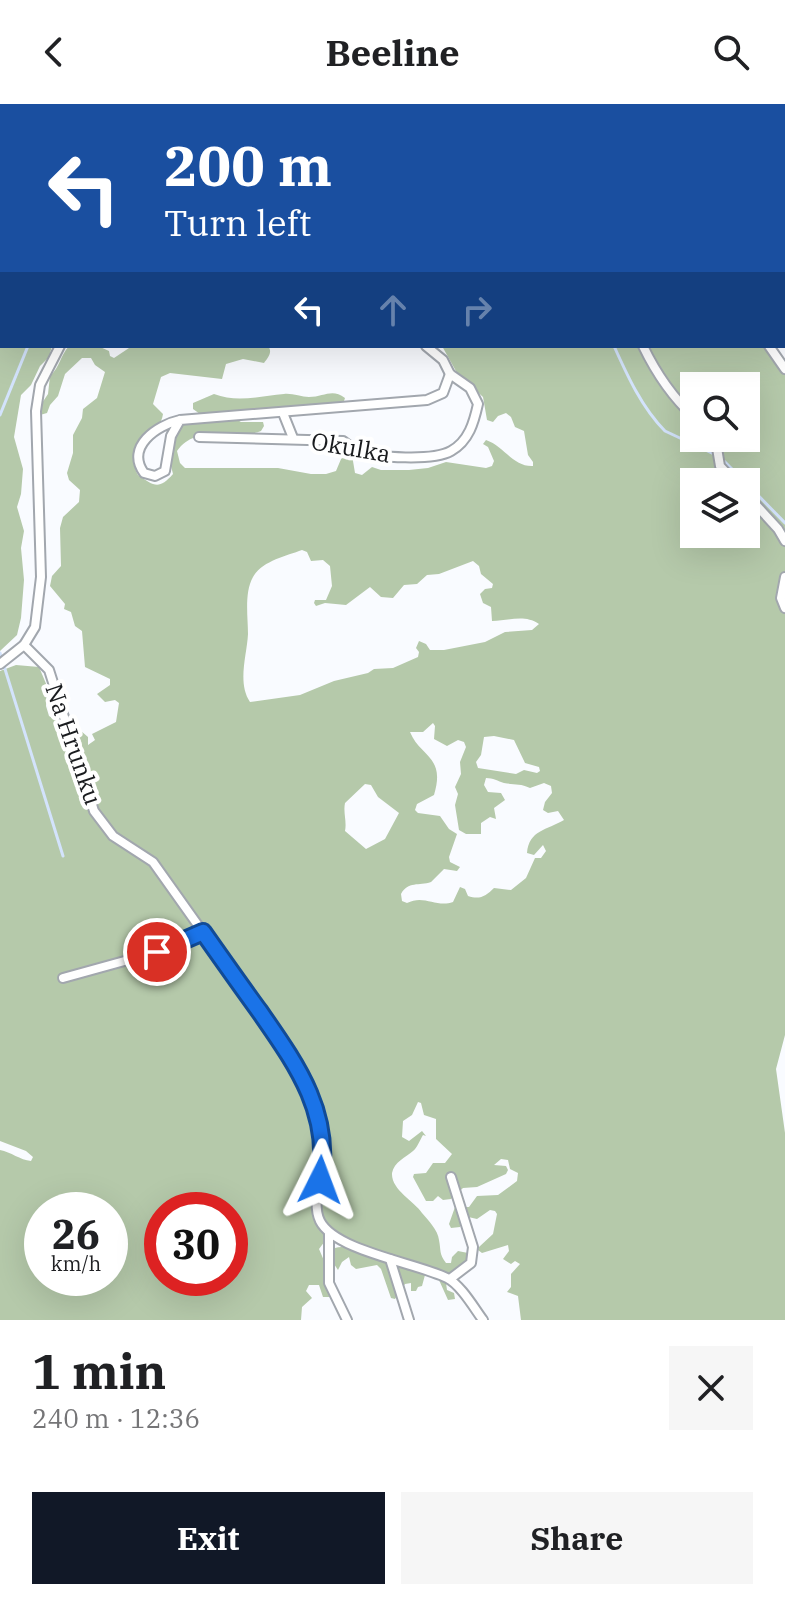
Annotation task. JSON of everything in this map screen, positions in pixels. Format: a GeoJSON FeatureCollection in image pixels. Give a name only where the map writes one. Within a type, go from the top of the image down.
{"type":"FeatureCollection","features":[{"type":"Feature","properties":{"kind":"street"},"geometry":{"type":"LineString","coordinates":[[0,664],[24,645],[35,627],[41,577],[36,411],[40,385],[59,348]]}},
{"type":"Feature","properties":{"kind":"street","name":"Okulka"},"geometry":{"type":"LineString","coordinates":[[199,437],[343,441],[358,451],[382,456],[428,456],[451,451],[471,431],[478,404],[470,388],[450,374],[443,360],[428,348]]}},
{"type":"Feature","properties":{"kind":"street"},"geometry":{"type":"LineString","coordinates":[[644,348],[680,404]]}},
{"type":"Feature","properties":{"kind":"street"},"geometry":{"type":"LineString","coordinates":[[770,348],[785,369]]}},
{"type":"Feature","properties":{"kind":"street","name":"Okulka"},"geometry":{"type":"LineString","coordinates":[[180,420],[427,400],[443,393],[450,374]]}},
{"type":"Feature","properties":{"kind":"street"},"geometry":{"type":"LineString","coordinates":[[283,413],[293,438]]}},
{"type":"Feature","properties":{"kind":"street"},"geometry":{"type":"LineString","coordinates":[[180,420],[171,436],[165,471],[155,476],[144,473],[139,466],[139,449],[148,436],[164,424],[180,420]]}},
{"type":"Feature","properties":{"kind":"street"},"geometry":{"type":"LineString","coordinates":[[760,509],[785,541]]}},
{"type":"Feature","properties":{"kind":"street"},"geometry":{"type":"LineString","coordinates":[[785,577],[781,598],[785,608]]}},
{"type":"Feature","properties":{"kind":"street","name":"Na Hrunku"},"geometry":{"type":"LineString","coordinates":[[24,645],[49,670],[94,811],[113,836],[153,862],[298,1066],[313,1100],[322,1135],[318,1219],[329,1234],[329,1283],[347,1320]]}},
{"type":"Feature","properties":{"kind":"street"},"geometry":{"type":"LineString","coordinates":[[63,978],[157,952],[203,932]]}},
{"type":"Feature","properties":{"kind":"street"},"geometry":{"type":"LineString","coordinates":[[450,1279],[471,1263],[473,1247],[451,1177]]}},
{"type":"Feature","properties":{"kind":"street"},"geometry":{"type":"LineString","coordinates":[[329,1234],[450,1279],[483,1320]]}},
{"type":"Feature","properties":{"kind":"street"},"geometry":{"type":"LineString","coordinates":[[390,1259],[409,1320]]}},
{"type":"Feature","properties":{"kind":"green space"},"geometry":{"type":"Polygon","coordinates":[[[0,348],[51,348],[31,385],[21,395],[14,437],[23,469],[17,507],[24,531],[21,548],[24,580],[21,618],[17,635],[0,651],[0,348]]]}},
{"type":"Feature","properties":{"kind":"green space"},"geometry":{"type":"Polygon","coordinates":[[[68,348],[102,348],[114,358],[129,348],[269,348],[270,353],[264,363],[243,359],[226,364],[222,379],[170,373],[161,377],[153,404],[163,414],[156,430],[138,449],[134,465],[138,475],[156,485],[173,474],[170,462],[173,426],[200,417],[193,409],[193,403],[214,394],[240,398],[287,394],[309,397],[332,393],[345,398],[343,404],[312,404],[273,412],[249,410],[237,413],[234,418],[241,422],[263,422],[261,431],[195,437],[177,451],[185,468],[278,468],[326,474],[336,471],[344,452],[352,455],[355,473],[362,475],[372,467],[409,470],[446,462],[486,468],[492,466],[494,461],[488,447],[483,444],[486,440],[514,460],[533,466],[524,431],[515,427],[506,413],[493,422],[487,420],[483,397],[457,373],[443,348],[768,348],[785,370],[785,1035],[776,1069],[785,1133],[785,1320],[521,1320],[518,1296],[507,1292],[511,1287],[511,1274],[520,1264],[515,1261],[511,1264],[503,1259],[509,1251],[508,1245],[482,1253],[478,1250],[493,1234],[495,1211],[490,1210],[477,1219],[464,1216],[460,1227],[451,1228],[449,1224],[455,1207],[469,1207],[477,1196],[498,1195],[517,1181],[518,1173],[510,1169],[508,1160],[501,1159],[494,1165],[506,1166],[506,1174],[477,1187],[463,1188],[451,1199],[443,1200],[438,1196],[433,1201],[426,1201],[414,1174],[426,1173],[433,1163],[445,1163],[452,1154],[436,1139],[436,1119],[424,1115],[418,1102],[412,1115],[403,1121],[402,1137],[409,1141],[422,1131],[426,1136],[423,1135],[414,1150],[395,1166],[393,1179],[399,1190],[435,1229],[446,1263],[451,1263],[458,1251],[473,1254],[446,1283],[447,1290],[454,1293],[455,1299],[448,1300],[439,1280],[431,1274],[425,1275],[422,1286],[416,1291],[411,1291],[411,1283],[405,1284],[395,1299],[391,1298],[377,1265],[356,1269],[349,1257],[338,1270],[334,1264],[335,1248],[361,1248],[329,1227],[319,1249],[325,1263],[329,1297],[323,1297],[319,1285],[309,1285],[306,1291],[312,1298],[302,1307],[301,1320],[0,1320],[0,1150],[31,1161],[33,1157],[0,1141],[0,671],[16,665],[39,667],[47,686],[49,716],[63,724],[66,741],[74,742],[81,731],[88,737],[88,745],[95,740],[92,734],[116,722],[119,703],[115,700],[105,702],[97,694],[110,685],[110,679],[85,667],[82,631],[75,626],[71,612],[64,609],[65,604],[50,586],[52,576],[61,566],[60,528],[63,517],[79,502],[80,490],[69,480],[67,473],[73,453],[73,435],[83,409],[97,398],[105,372],[91,358],[82,358],[65,374],[58,396],[47,413],[40,415],[40,406],[48,394],[50,376],[68,348]],[[302,550],[262,567],[250,583],[243,678],[250,702],[300,695],[374,669],[393,668],[418,657],[416,648],[419,641],[430,650],[444,650],[485,642],[505,632],[532,630],[539,624],[522,619],[492,621],[491,607],[483,603],[480,594],[492,588],[493,584],[481,574],[479,566],[473,561],[439,574],[427,575],[417,584],[404,585],[393,598],[381,597],[370,587],[346,605],[325,603],[316,606],[315,600],[326,600],[332,586],[330,566],[323,560],[311,561],[307,552],[302,550]],[[433,723],[423,732],[410,732],[437,772],[434,795],[417,804],[415,810],[440,816],[457,834],[449,857],[450,862],[460,867],[457,871],[444,869],[431,882],[407,887],[401,894],[402,901],[453,902],[460,887],[465,889],[468,896],[476,898],[494,888],[511,890],[526,878],[535,858],[541,858],[546,851],[543,845],[534,855],[527,853],[531,840],[564,820],[558,811],[548,813],[543,810],[552,793],[551,786],[544,783],[530,788],[486,778],[484,785],[488,792],[501,793],[505,800],[494,808],[496,819],[490,817],[481,823],[481,834],[466,834],[459,830],[455,787],[466,747],[464,742],[458,740],[447,746],[434,739],[433,723]],[[484,737],[481,755],[476,762],[478,768],[516,774],[524,770],[540,771],[539,767],[525,763],[514,740],[484,737]],[[365,784],[345,803],[345,831],[366,849],[385,839],[399,813],[378,797],[371,785],[365,784]]]}},
{"type":"Feature","properties":{"kind":"waterway"},"geometry":{"type":"LineString","coordinates":[[0,415],[27,348]]}},
{"type":"Feature","properties":{"kind":"waterway"},"geometry":{"type":"LineString","coordinates":[[615,348],[642,402],[665,431],[716,455]]}},
{"type":"Feature","properties":{"kind":"waterway"},"geometry":{"type":"LineString","coordinates":[[722,459],[731,468]]}},
{"type":"Feature","properties":{"kind":"waterway"},"geometry":{"type":"LineString","coordinates":[[760,497],[785,523]]}},
{"type":"Feature","properties":{"kind":"waterway"},"geometry":{"type":"LineString","coordinates":[[0,653],[63,856]]}},
{"type":"Feature","properties":{"kind":"route"},"geometry":{"type":"LineString","coordinates":[[157,952],[203,932],[298,1066],[313,1100],[322,1135],[320,1180]]}}]}
